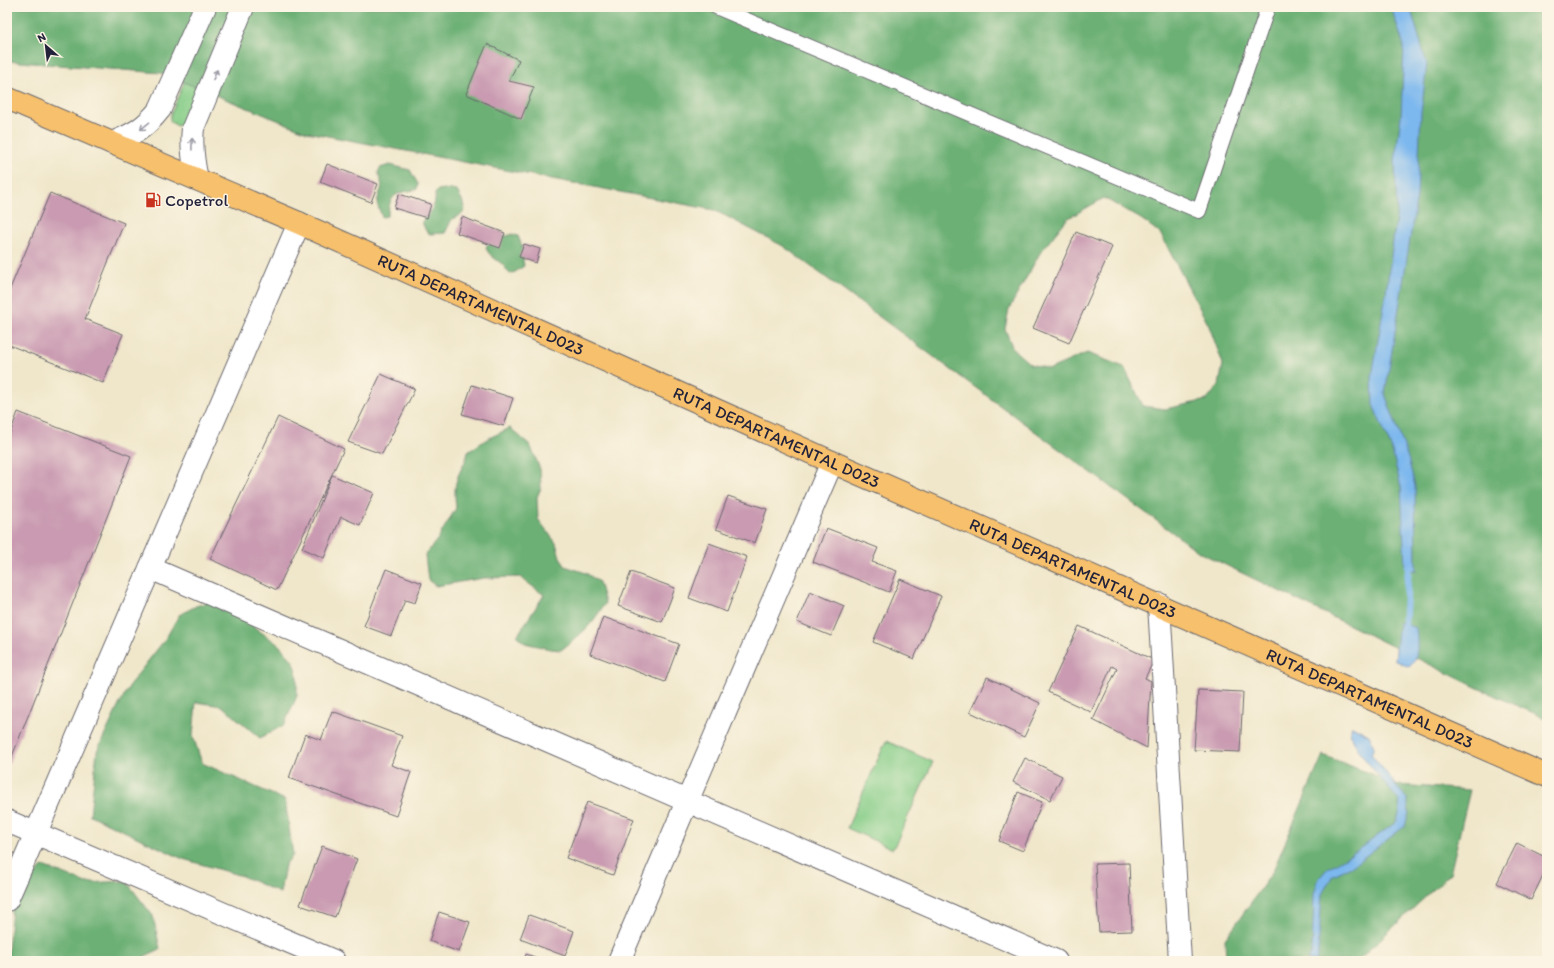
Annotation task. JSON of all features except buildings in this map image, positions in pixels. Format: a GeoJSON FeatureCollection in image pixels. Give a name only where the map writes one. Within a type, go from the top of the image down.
{"type":"FeatureCollection","features":[{"type":"Feature","properties":{"kind":"main road","name":"RUTA DEPARTAMENTAL D023"},"geometry":{"type":"LineString","coordinates":[[7,98],[299,223],[832,462],[1159,604],[1547,776]]}},
{"type":"Feature","properties":{"kind":"street"},"geometry":{"type":"LineString","coordinates":[[112,143],[136,133],[152,120],[160,110],[205,7]]}},
{"type":"Feature","properties":{"kind":"street"},"geometry":{"type":"LineString","coordinates":[[196,179],[191,142],[193,128],[243,7]]}},
{"type":"Feature","properties":{"kind":"street"},"geometry":{"type":"LineString","coordinates":[[7,900],[299,223]]}},
{"type":"Feature","properties":{"kind":"street"},"geometry":{"type":"LineString","coordinates":[[619,961],[832,462]]}},
{"type":"Feature","properties":{"kind":"street"},"geometry":{"type":"LineString","coordinates":[[150,568],[1056,961]]}},
{"type":"Feature","properties":{"kind":"street"},"geometry":{"type":"LineString","coordinates":[[1159,604],[1180,961]]}},
{"type":"Feature","properties":{"kind":"street"},"geometry":{"type":"LineString","coordinates":[[7,822],[325,959]]}},
{"type":"Feature","properties":{"kind":"lane"},"geometry":{"type":"LineString","coordinates":[[716,7],[1199,211],[1268,7]]}},
{"type":"Feature","properties":{"kind":"green space"},"geometry":{"type":"Polygon","coordinates":[[[7,7],[1547,7],[1547,719],[1480,689],[1199,552],[783,246],[714,210],[307,132],[161,73],[7,61],[7,7]],[[1104,198],[1067,219],[1040,253],[1009,309],[1005,329],[1013,349],[1030,364],[1050,369],[1087,353],[1124,367],[1143,406],[1165,409],[1207,400],[1219,385],[1223,364],[1209,326],[1160,233],[1141,219],[1104,198]]]}},
{"type":"Feature","properties":{"kind":"green space"},"geometry":{"type":"Polygon","coordinates":[[[216,7],[233,7],[184,122],[178,126],[172,123],[170,116],[216,7]]]}},
{"type":"Feature","properties":{"kind":"green space"},"geometry":{"type":"Polygon","coordinates":[[[390,165],[410,170],[418,184],[417,189],[395,196],[390,203],[387,216],[382,217],[377,203],[382,186],[378,173],[380,168],[390,165]]]}},
{"type":"Feature","properties":{"kind":"green space"},"geometry":{"type":"Polygon","coordinates":[[[444,189],[457,191],[465,210],[462,214],[452,219],[445,233],[430,234],[426,231],[422,222],[435,203],[435,194],[438,190],[444,189]]]}},
{"type":"Feature","properties":{"kind":"green space"},"geometry":{"type":"Polygon","coordinates":[[[512,234],[518,236],[524,251],[524,266],[510,274],[486,248],[494,239],[512,234]]]}},
{"type":"Feature","properties":{"kind":"green space"},"geometry":{"type":"Polygon","coordinates":[[[510,428],[530,445],[540,469],[541,488],[537,497],[538,519],[556,543],[560,557],[565,566],[586,573],[599,582],[605,603],[586,629],[561,650],[525,643],[517,636],[544,595],[520,577],[484,578],[436,586],[428,580],[425,555],[437,540],[456,508],[456,482],[468,452],[487,439],[510,428]]]}},
{"type":"Feature","properties":{"kind":"green space"},"geometry":{"type":"Polygon","coordinates":[[[212,601],[230,610],[279,645],[293,661],[297,675],[297,696],[284,725],[260,738],[222,706],[196,702],[193,736],[202,763],[285,800],[293,855],[285,865],[280,893],[242,876],[183,859],[90,815],[97,751],[131,683],[166,638],[179,615],[196,606],[212,601]]]}},
{"type":"Feature","properties":{"kind":"green space"},"geometry":{"type":"Polygon","coordinates":[[[886,741],[933,762],[893,849],[847,828],[886,741]]]}},
{"type":"Feature","properties":{"kind":"green space"},"geometry":{"type":"Polygon","coordinates":[[[1323,755],[1399,785],[1470,790],[1450,874],[1357,961],[1226,961],[1225,939],[1272,873],[1323,755]]]}},
{"type":"Feature","properties":{"kind":"green space"},"geometry":{"type":"Polygon","coordinates":[[[43,866],[86,883],[126,881],[153,916],[160,949],[135,961],[7,961],[13,899],[43,866]]]}},
{"type":"Feature","properties":{"kind":"water"},"geometry":{"type":"Polygon","coordinates":[[[1391,7],[1410,7],[1427,64],[1421,113],[1417,196],[1385,394],[1408,458],[1415,486],[1416,571],[1405,567],[1401,487],[1391,447],[1373,405],[1372,376],[1386,293],[1397,212],[1395,161],[1401,116],[1404,46],[1391,7]]]}},
{"type":"Feature","properties":{"kind":"water"},"geometry":{"type":"Polygon","coordinates":[[[1399,622],[1416,628],[1416,654],[1415,659],[1409,667],[1395,660],[1399,622]]]}},
{"type":"Feature","properties":{"kind":"water"},"geometry":{"type":"Polygon","coordinates":[[[1352,726],[1369,735],[1374,747],[1371,754],[1407,799],[1409,812],[1405,826],[1351,867],[1333,875],[1322,894],[1318,953],[1316,961],[1308,961],[1312,951],[1314,893],[1319,878],[1328,868],[1360,849],[1396,822],[1400,812],[1399,801],[1364,758],[1349,734],[1352,726]]]}},
{"type":"Feature","properties":{"kind":"waterway"},"geometry":{"type":"LineString","coordinates":[[1404,633],[1409,559]]}},
{"type":"Feature","properties":{"kind":"place","name":"Copetrol"},"geometry":{"type":"Point","coordinates":[153,200]}}]}
